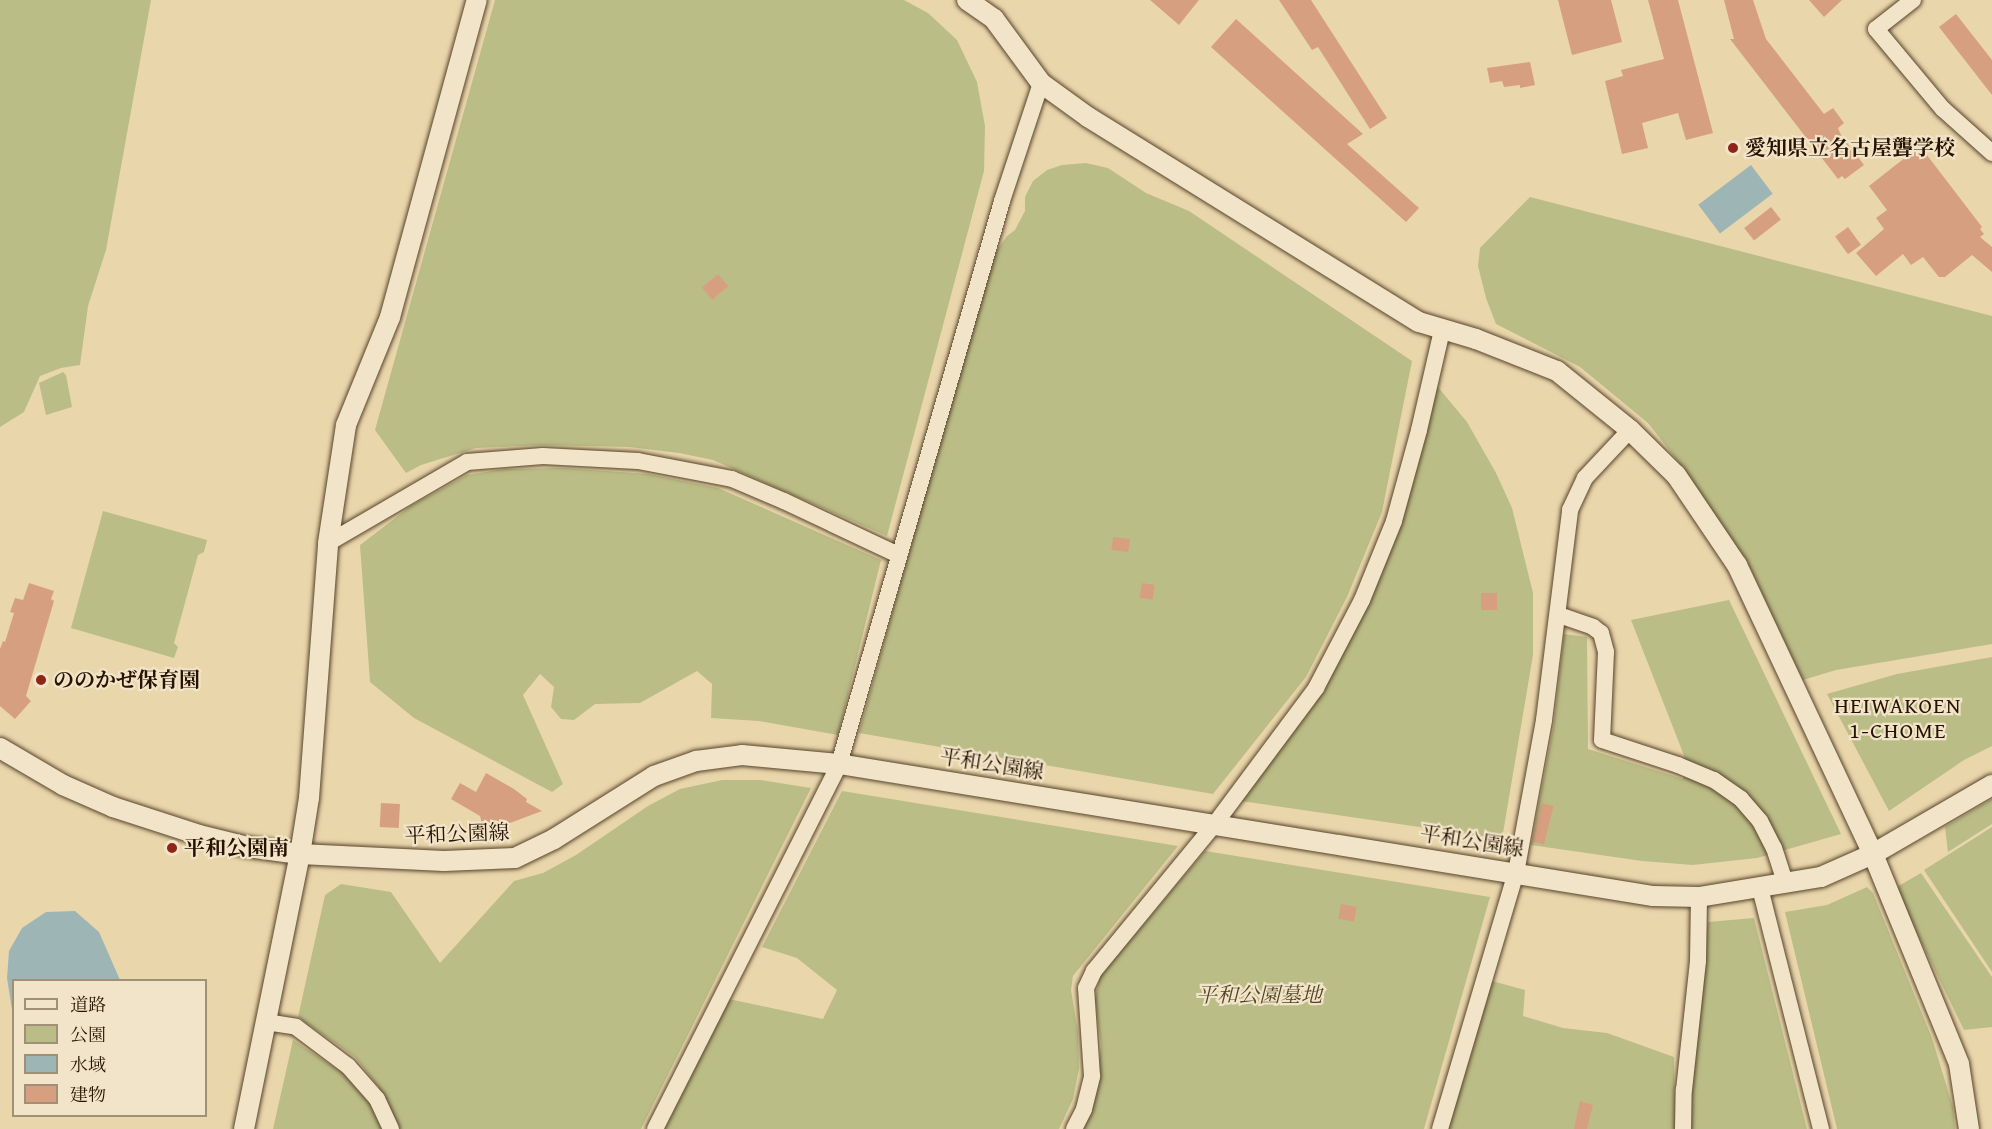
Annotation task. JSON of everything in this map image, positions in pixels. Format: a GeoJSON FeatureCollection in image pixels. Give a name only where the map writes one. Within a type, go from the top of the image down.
{"type":"FeatureCollection","features":[{"type":"Feature","properties":{"kind":"street"},"geometry":{"type":"LineString","coordinates":[[244,1129],[300,854],[309,798],[328,543],[346,425],[390,317],[477,0]]}},
{"type":"Feature","properties":{"kind":"street"},"geometry":{"type":"LineString","coordinates":[[966,0],[994,19],[1041,83],[1088,117],[1362,289],[1419,322],[1476,339],[1557,371],[1630,430],[1677,474],[1737,565],[1874,854],[1959,1064],[1969,1129]]}},
{"type":"Feature","properties":{"kind":"street"},"geometry":{"type":"LineString","coordinates":[[1913,0],[1876,29],[1943,109],[1992,153]]}},
{"type":"Feature","properties":{"kind":"street"},"geometry":{"type":"LineString","coordinates":[[655,1129],[839,764],[1002,201],[1041,83]]}},
{"type":"Feature","properties":{"kind":"street"},"geometry":{"type":"LineString","coordinates":[[1074,1129],[1084,1109],[1092,1076],[1086,988],[1094,971],[1214,825],[1316,688],[1362,600],[1394,521],[1419,430],[1442,330]]}},
{"type":"Feature","properties":{"kind":"street"},"geometry":{"type":"LineString","coordinates":[[1440,1129],[1516,873],[1544,720],[1559,615],[1570,510],[1585,478],[1630,430]]}},
{"type":"Feature","properties":{"kind":"street"},"geometry":{"type":"LineString","coordinates":[[328,543],[467,462],[543,456],[638,461],[732,479],[898,555]]}},
{"type":"Feature","properties":{"kind":"street"},"geometry":{"type":"LineString","coordinates":[[1559,615],[1593,627],[1601,633],[1606,652],[1602,740],[1687,768],[1714,780],[1741,799],[1760,821],[1774,848],[1786,884]]}},
{"type":"Feature","properties":{"kind":"street","name":"平和公園線"},"geometry":{"type":"LineString","coordinates":[[0,748],[63,785],[113,807],[199,835],[248,847],[300,854],[468,862],[515,858],[554,840],[654,776],[696,761],[742,755],[839,764],[1653,896],[1699,897],[1821,877],[1874,854],[1992,785]]}},
{"type":"Feature","properties":{"kind":"street"},"geometry":{"type":"LineString","coordinates":[[1760,888],[1821,1129]]}},
{"type":"Feature","properties":{"kind":"street"},"geometry":{"type":"LineString","coordinates":[[1683,1129],[1684,1090],[1698,961],[1699,897]]}},
{"type":"Feature","properties":{"kind":"street"},"geometry":{"type":"LineString","coordinates":[[266,1022],[296,1027],[348,1066],[377,1099],[391,1129]]}},
{"type":"Feature","properties":{"kind":"green space"},"geometry":{"type":"Polygon","coordinates":[[[0,0],[151,0],[106,250],[88,306],[80,365],[61,368],[40,376],[24,412],[0,427],[0,0]]]}},
{"type":"Feature","properties":{"kind":"green space"},"geometry":{"type":"Polygon","coordinates":[[[495,0],[904,0],[928,13],[957,40],[977,82],[985,126],[984,171],[887,536],[713,460],[679,453],[629,447],[543,445],[476,448],[421,465],[406,473],[375,430],[495,0]]]}},
{"type":"Feature","properties":{"kind":"green space"},"geometry":{"type":"Polygon","coordinates":[[[1086,163],[1108,168],[1146,193],[1189,211],[1412,361],[1382,512],[1347,597],[1306,677],[1213,794],[859,733],[990,260],[1007,236],[1015,230],[1025,211],[1025,197],[1033,181],[1047,170],[1062,165],[1086,163]]]}},
{"type":"Feature","properties":{"kind":"green space"},"geometry":{"type":"Polygon","coordinates":[[[1530,197],[1992,316],[1992,644],[1836,670],[1803,680],[1750,568],[1687,473],[1648,423],[1580,367],[1496,324],[1486,298],[1478,266],[1480,248],[1530,197]]]}},
{"type":"Feature","properties":{"kind":"green space"},"geometry":{"type":"Polygon","coordinates":[[[63,372],[66,375],[72,407],[46,415],[39,383],[63,372]]]}},
{"type":"Feature","properties":{"kind":"green space"},"geometry":{"type":"Polygon","coordinates":[[[1437,386],[1467,422],[1496,473],[1512,508],[1533,593],[1533,655],[1502,839],[1241,801],[1316,699],[1437,386]]]}},
{"type":"Feature","properties":{"kind":"green space"},"geometry":{"type":"Polygon","coordinates":[[[563,468],[648,474],[718,488],[881,560],[838,735],[759,721],[711,718],[712,684],[697,671],[640,703],[595,704],[574,720],[561,719],[551,707],[554,687],[540,674],[523,695],[563,784],[552,792],[414,718],[370,682],[360,545],[411,506],[467,475],[505,469],[563,468]]]}},
{"type":"Feature","properties":{"kind":"green space"},"geometry":{"type":"Polygon","coordinates":[[[103,511],[207,540],[204,552],[198,555],[174,643],[178,647],[174,658],[71,628],[103,511]]]}},
{"type":"Feature","properties":{"kind":"green space"},"geometry":{"type":"Polygon","coordinates":[[[1729,600],[1841,834],[1757,858],[1693,865],[1642,861],[1531,845],[1554,724],[1564,634],[1587,637],[1588,749],[1683,779],[1685,758],[1631,620],[1729,600]]]}},
{"type":"Feature","properties":{"kind":"green space"},"geometry":{"type":"Polygon","coordinates":[[[1992,657],[1992,746],[1964,760],[1889,811],[1827,694],[1897,674],[1992,657]]]}},
{"type":"Feature","properties":{"kind":"green space"},"geometry":{"type":"Polygon","coordinates":[[[722,780],[761,780],[811,788],[641,1129],[399,1129],[378,1086],[355,1057],[298,1017],[325,895],[341,884],[391,892],[440,963],[514,881],[543,873],[576,855],[648,806],[680,789],[722,780]]]}},
{"type":"Feature","properties":{"kind":"green space"},"geometry":{"type":"Polygon","coordinates":[[[842,791],[1178,846],[1073,976],[1071,990],[1078,1032],[1079,1069],[1073,1099],[1059,1129],[664,1129],[729,999],[823,1019],[837,990],[797,958],[762,947],[842,791]]]}},
{"type":"Feature","properties":{"kind":"green space"},"geometry":{"type":"Polygon","coordinates":[[[1992,799],[1992,824],[1948,852],[1945,827],[1992,799]]]}},
{"type":"Feature","properties":{"kind":"green space"},"geometry":{"type":"Polygon","coordinates":[[[1992,827],[1992,972],[1924,870],[1992,827]]]}},
{"type":"Feature","properties":{"kind":"green space","name":"平和公園墓地"},"geometry":{"type":"Polygon","coordinates":[[[1205,851],[1490,897],[1424,1129],[1083,1129],[1098,1080],[1101,1045],[1095,999],[1100,976],[1205,851]]]}},
{"type":"Feature","properties":{"kind":"green space"},"geometry":{"type":"Polygon","coordinates":[[[1921,873],[1992,977],[1992,1027],[1964,1030],[1895,888],[1921,873]]]}},
{"type":"Feature","properties":{"kind":"green space"},"geometry":{"type":"Polygon","coordinates":[[[1867,887],[1873,893],[1932,1038],[1953,1107],[1955,1129],[1837,1129],[1785,912],[1827,905],[1867,887]]]}},
{"type":"Feature","properties":{"kind":"green space"},"geometry":{"type":"Polygon","coordinates":[[[1754,918],[1807,1129],[1690,1129],[1685,1101],[1708,922],[1754,918]]]}},
{"type":"Feature","properties":{"kind":"green space"},"geometry":{"type":"Polygon","coordinates":[[[1492,981],[1525,990],[1523,1016],[1563,1028],[1607,1033],[1674,1057],[1675,1112],[1680,1129],[1448,1129],[1492,981]]]}},
{"type":"Feature","properties":{"kind":"green space"},"geometry":{"type":"Polygon","coordinates":[[[293,1040],[344,1074],[372,1106],[383,1129],[273,1129],[293,1040]]]}},
{"type":"Feature","properties":{"kind":"water"},"geometry":{"type":"Polygon","coordinates":[[[1751,165],[1773,194],[1720,233],[1698,205],[1751,165]]]}},
{"type":"Feature","properties":{"kind":"water"},"geometry":{"type":"Polygon","coordinates":[[[75,911],[99,932],[120,979],[12,979],[12,1010],[7,978],[9,951],[22,928],[46,912],[75,911]]]}},
{"type":"Feature","properties":{"kind":"building"},"geometry":{"type":"Polygon","coordinates":[[[1150,0],[1199,0],[1179,25],[1150,0]]]}},
{"type":"Feature","properties":{"kind":"building"},"geometry":{"type":"Polygon","coordinates":[[[1279,0],[1311,0],[1387,118],[1370,129],[1318,47],[1312,50],[1279,0]]]}},
{"type":"Feature","properties":{"kind":"building"},"geometry":{"type":"Polygon","coordinates":[[[1558,0],[1611,0],[1622,42],[1572,55],[1558,0]]]}},
{"type":"Feature","properties":{"kind":"building"},"geometry":{"type":"Polygon","coordinates":[[[1648,0],[1678,0],[1713,133],[1686,140],[1678,113],[1642,123],[1648,148],[1622,154],[1605,81],[1623,76],[1621,70],[1664,59],[1648,0]]]}},
{"type":"Feature","properties":{"kind":"building"},"geometry":{"type":"Polygon","coordinates":[[[1724,0],[1753,0],[1766,39],[1824,114],[1833,108],[1844,123],[1838,128],[1841,135],[1864,165],[1845,179],[1842,176],[1838,179],[1730,39],[1734,39],[1724,0]]]}},
{"type":"Feature","properties":{"kind":"building"},"geometry":{"type":"Polygon","coordinates":[[[1809,0],[1842,0],[1824,17],[1809,0]]]}},
{"type":"Feature","properties":{"kind":"building"},"geometry":{"type":"Polygon","coordinates":[[[1956,14],[1992,60],[1992,95],[1939,27],[1956,14]]]}},
{"type":"Feature","properties":{"kind":"building"},"geometry":{"type":"Polygon","coordinates":[[[1236,19],[1363,134],[1347,144],[1419,208],[1406,222],[1211,47],[1236,19]]]}},
{"type":"Feature","properties":{"kind":"building"},"geometry":{"type":"Polygon","coordinates":[[[1530,62],[1535,85],[1520,88],[1520,85],[1504,87],[1502,81],[1490,83],[1487,68],[1530,62]]]}},
{"type":"Feature","properties":{"kind":"building"},"geometry":{"type":"Polygon","coordinates":[[[1920,146],[1982,227],[1980,229],[1984,234],[1980,237],[1992,247],[1992,272],[1972,255],[1945,277],[1939,277],[1923,257],[1911,265],[1903,254],[1876,276],[1856,253],[1884,229],[1876,218],[1887,210],[1869,186],[1920,146]]]}},
{"type":"Feature","properties":{"kind":"building"},"geometry":{"type":"Polygon","coordinates":[[[1771,207],[1781,220],[1754,241],[1744,228],[1771,207]]]}},
{"type":"Feature","properties":{"kind":"building"},"geometry":{"type":"Polygon","coordinates":[[[1848,227],[1861,245],[1848,254],[1835,236],[1848,227]]]}},
{"type":"Feature","properties":{"kind":"building"},"geometry":{"type":"Polygon","coordinates":[[[718,274],[728,286],[712,300],[702,287],[718,274]]]}},
{"type":"Feature","properties":{"kind":"building"},"geometry":{"type":"Polygon","coordinates":[[[1113,537],[1130,539],[1128,552],[1111,550],[1113,537]]]}},
{"type":"Feature","properties":{"kind":"building"},"geometry":{"type":"Polygon","coordinates":[[[29,583],[54,591],[51,599],[54,601],[26,696],[31,701],[15,719],[0,706],[0,649],[3,641],[5,642],[14,613],[10,612],[15,598],[23,600],[29,583]]]}},
{"type":"Feature","properties":{"kind":"building"},"geometry":{"type":"Polygon","coordinates":[[[1142,583],[1155,585],[1152,600],[1140,598],[1142,583]]]}},
{"type":"Feature","properties":{"kind":"building"},"geometry":{"type":"Polygon","coordinates":[[[1481,593],[1497,593],[1497,610],[1481,610],[1481,593]]]}},
{"type":"Feature","properties":{"kind":"building"},"geometry":{"type":"Polygon","coordinates":[[[486,773],[514,789],[527,799],[526,802],[542,811],[507,824],[483,828],[480,816],[451,799],[460,783],[476,792],[486,773]]]}},
{"type":"Feature","properties":{"kind":"building"},"geometry":{"type":"Polygon","coordinates":[[[381,803],[400,804],[399,828],[380,827],[381,803]]]}},
{"type":"Feature","properties":{"kind":"building"},"geometry":{"type":"Polygon","coordinates":[[[1542,803],[1554,806],[1544,845],[1532,842],[1542,803]]]}},
{"type":"Feature","properties":{"kind":"building"},"geometry":{"type":"Polygon","coordinates":[[[1341,904],[1357,907],[1354,922],[1338,919],[1341,904]]]}},
{"type":"Feature","properties":{"kind":"building"},"geometry":{"type":"Polygon","coordinates":[[[1580,1101],[1593,1105],[1587,1129],[1574,1129],[1580,1101]]]}},
{"type":"Feature","properties":{"kind":"place","name":"愛知県立名古屋聾学校"},"geometry":{"type":"Point","coordinates":[1733,148]}},
{"type":"Feature","properties":{"kind":"place","name":"ののかぜ保育園"},"geometry":{"type":"Point","coordinates":[41,680]}},
{"type":"Feature","properties":{"kind":"place","name":"平和公園南"},"geometry":{"type":"Point","coordinates":[172,848]}},
{"type":"Feature","properties":{"kind":"district","name":"HEIWAKOEN 1-CHOME"},"geometry":{"type":"Point","coordinates":[1898,718]}}]}
